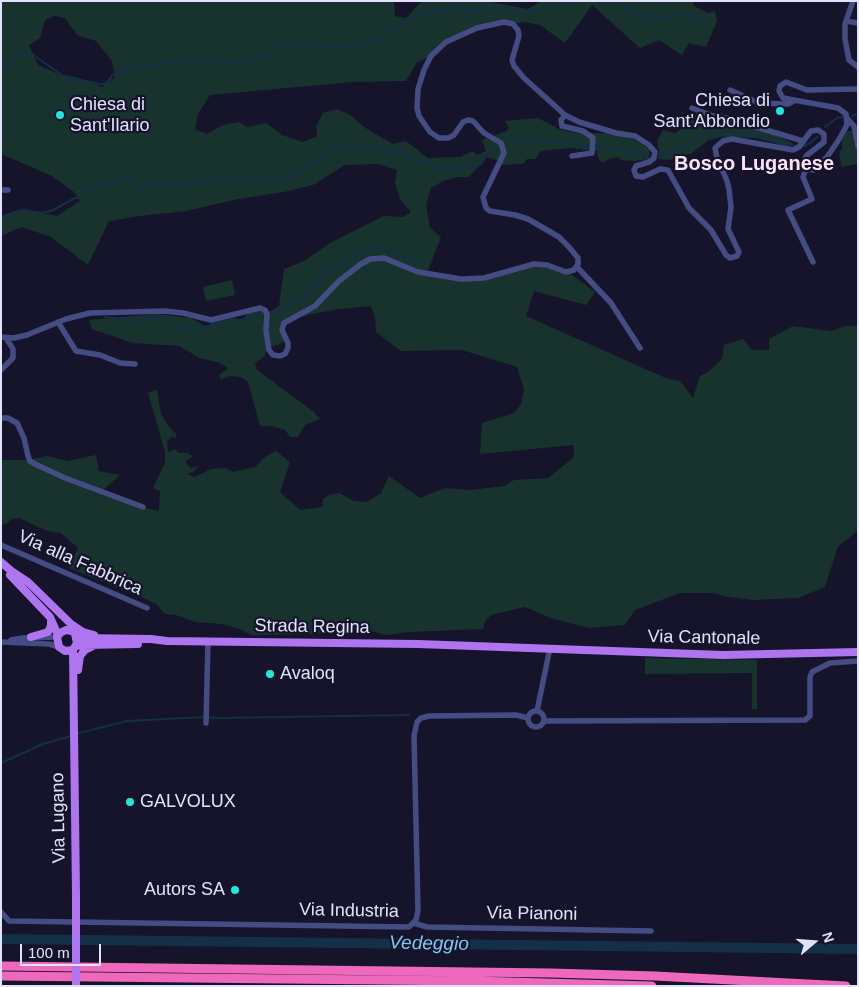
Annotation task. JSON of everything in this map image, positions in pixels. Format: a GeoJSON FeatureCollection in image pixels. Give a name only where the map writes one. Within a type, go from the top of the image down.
{"type":"FeatureCollection","features":[{"type":"Feature","properties":{"kind":"highway"},"geometry":{"type":"LineString","coordinates":[[1,966],[551,973],[846,986]]}},
{"type":"Feature","properties":{"kind":"highway"},"geometry":{"type":"LineString","coordinates":[[1,976],[484,981],[652,986]]}},
{"type":"Feature","properties":{"kind":"main road"},"geometry":{"type":"LineString","coordinates":[[1,563],[28,582],[64,618],[80,631],[92,635],[128,639]]}},
{"type":"Feature","properties":{"kind":"main road"},"geometry":{"type":"LineString","coordinates":[[1,563],[48,614],[58,636],[68,648],[72,735]]}},
{"type":"Feature","properties":{"kind":"main road"},"geometry":{"type":"LineString","coordinates":[[14,572],[74,632],[78,640],[68,648]]}},
{"type":"Feature","properties":{"kind":"main road"},"geometry":{"type":"LineString","coordinates":[[32,637],[45,634],[50,630],[51,623],[48,614]]}},
{"type":"Feature","properties":{"kind":"main road"},"geometry":{"type":"LineString","coordinates":[[58,636],[63,631],[74,632]]}},
{"type":"Feature","properties":{"kind":"main road","name":"Strada Regina"},"geometry":{"type":"LineString","coordinates":[[74,632],[83,638],[167,641],[550,648]]}},
{"type":"Feature","properties":{"kind":"main road"},"geometry":{"type":"LineString","coordinates":[[68,648],[99,644],[151,644],[167,641]]}},
{"type":"Feature","properties":{"kind":"main road"},"geometry":{"type":"LineString","coordinates":[[74,714],[79,658],[85,650],[99,644]]}},
{"type":"Feature","properties":{"kind":"main road","name":"Via Lugano"},"geometry":{"type":"LineString","coordinates":[[68,648],[74,714],[72,735],[76,986]]}},
{"type":"Feature","properties":{"kind":"main road","name":"Via Cantonale"},"geometry":{"type":"LineString","coordinates":[[550,648],[724,655],[858,652]]}},
{"type":"Feature","properties":{"kind":"street"},"geometry":{"type":"LineString","coordinates":[[853,1],[846,20],[844,34],[846,54],[850,63],[858,68]]}},
{"type":"Feature","properties":{"kind":"street"},"geometry":{"type":"LineString","coordinates":[[846,20],[858,23]]}},
{"type":"Feature","properties":{"kind":"street"},"geometry":{"type":"LineString","coordinates":[[4,338],[27,335],[58,322],[90,313],[178,312],[211,320],[262,308],[267,314],[266,331],[269,350],[273,355],[280,356],[288,348],[282,328],[284,323],[312,308],[349,272],[370,259],[384,258],[418,272],[461,280],[484,278],[534,264],[547,265],[566,272],[572,272],[577,268],[579,262],[577,256],[559,237],[528,219],[490,211],[486,208],[483,198],[504,153],[501,143],[484,133],[474,121],[470,120],[463,122],[456,134],[442,138],[433,135],[419,116],[417,108],[418,89],[431,56],[446,42],[477,28],[508,22],[515,26],[519,33],[512,60],[515,69],[565,115],[616,133],[635,136],[649,145],[654,152],[654,158],[649,162],[636,166],[634,170],[636,176],[643,176],[660,169],[668,170],[689,208],[711,230],[726,255],[730,258],[736,256],[738,250],[728,229],[729,189],[716,158],[715,148],[720,142],[732,139],[789,150],[795,149],[809,133],[816,129],[822,132],[825,137],[823,144],[804,158],[806,169],[803,177],[812,199],[788,210],[814,262]]}},
{"type":"Feature","properties":{"kind":"street"},"geometry":{"type":"LineString","coordinates":[[858,89],[811,90],[799,88],[789,83],[782,84],[778,91],[781,96],[794,101],[838,108],[854,126],[858,146]]}},
{"type":"Feature","properties":{"kind":"street"},"geometry":{"type":"LineString","coordinates":[[730,90],[759,103],[788,104],[794,101]]}},
{"type":"Feature","properties":{"kind":"street"},"geometry":{"type":"LineString","coordinates":[[692,108],[801,143]]}},
{"type":"Feature","properties":{"kind":"street"},"geometry":{"type":"LineString","coordinates":[[565,115],[561,120],[562,126],[585,132],[593,138],[593,150],[590,154],[572,156]]}},
{"type":"Feature","properties":{"kind":"street"},"geometry":{"type":"LineString","coordinates":[[806,169],[810,171],[816,169],[827,157],[844,129],[846,115]]}},
{"type":"Feature","properties":{"kind":"street"},"geometry":{"type":"LineString","coordinates":[[577,268],[611,303],[640,348]]}},
{"type":"Feature","properties":{"kind":"street"},"geometry":{"type":"LineString","coordinates":[[58,322],[76,351],[100,355],[120,363],[135,364]]}},
{"type":"Feature","properties":{"kind":"street"},"geometry":{"type":"LineString","coordinates":[[1,370],[14,356],[13,349],[4,338]]}},
{"type":"Feature","properties":{"kind":"street"},"geometry":{"type":"LineString","coordinates":[[1,418],[8,418],[17,423],[24,438],[30,461],[64,478],[143,507]]}},
{"type":"Feature","properties":{"kind":"street","name":"Via alla Fabbrica"},"geometry":{"type":"LineString","coordinates":[[1,545],[147,608]]}},
{"type":"Feature","properties":{"kind":"street"},"geometry":{"type":"LineString","coordinates":[[2,642],[32,637],[58,636]]}},
{"type":"Feature","properties":{"kind":"street"},"geometry":{"type":"LineString","coordinates":[[206,723],[208,641]]}},
{"type":"Feature","properties":{"kind":"street"},"geometry":{"type":"LineString","coordinates":[[2,642],[49,644],[68,648]]}},
{"type":"Feature","properties":{"kind":"street"},"geometry":{"type":"LineString","coordinates":[[537,711],[550,648]]}},
{"type":"Feature","properties":{"kind":"street"},"geometry":{"type":"LineString","coordinates":[[544,721],[807,720],[810,716],[810,676],[812,672],[830,662],[858,661]]}},
{"type":"Feature","properties":{"kind":"street"},"geometry":{"type":"LineString","coordinates":[[537,711],[544,716],[544,721],[541,726],[535,727],[531,725],[528,718],[530,713],[537,711]]}},
{"type":"Feature","properties":{"kind":"street","name":"Via Industria"},"geometry":{"type":"LineString","coordinates":[[1,912],[9,921],[406,927],[414,923],[418,910],[414,736],[417,722],[421,718],[429,716],[516,715],[528,718]]}},
{"type":"Feature","properties":{"kind":"street","name":"Via Pianoni"},"geometry":{"type":"LineString","coordinates":[[414,923],[427,928],[651,931]]}},
{"type":"Feature","properties":{"kind":"green space"},"geometry":{"type":"Polygon","coordinates":[[[1,1],[394,1],[395,16],[406,18],[420,3],[425,1],[486,1],[528,9],[539,2],[692,1],[694,6],[708,13],[715,11],[717,21],[706,47],[689,43],[682,55],[659,40],[640,48],[592,5],[565,43],[540,25],[524,22],[513,24],[507,22],[456,36],[431,56],[417,62],[406,81],[352,82],[210,95],[198,114],[195,129],[207,134],[223,125],[239,122],[247,127],[266,123],[282,135],[303,142],[317,136],[316,126],[323,113],[337,109],[350,115],[364,127],[393,144],[406,141],[428,158],[460,157],[473,151],[477,155],[486,151],[482,140],[507,131],[509,127],[505,121],[538,118],[559,129],[576,133],[606,133],[631,138],[642,144],[649,149],[648,159],[634,161],[621,160],[618,157],[604,162],[599,161],[597,151],[570,148],[541,151],[535,159],[527,159],[523,164],[498,165],[500,161],[486,157],[469,177],[458,177],[443,181],[431,188],[426,205],[430,228],[441,237],[427,273],[469,280],[534,264],[568,272],[595,292],[586,305],[534,291],[526,316],[668,379],[680,381],[693,398],[700,376],[709,371],[722,359],[724,345],[743,339],[752,350],[769,350],[769,339],[793,326],[831,331],[846,326],[858,326],[858,530],[838,546],[825,587],[798,598],[754,600],[728,597],[714,593],[680,593],[635,610],[625,625],[589,628],[551,618],[525,607],[491,615],[485,621],[483,629],[409,632],[387,635],[359,628],[314,634],[252,635],[222,624],[195,622],[176,615],[165,614],[156,604],[146,599],[69,568],[78,548],[61,533],[47,531],[19,518],[12,519],[6,524],[1,524],[1,460],[27,460],[47,456],[68,461],[96,455],[99,471],[120,475],[101,492],[135,505],[159,511],[160,491],[153,488],[165,463],[165,452],[148,393],[157,390],[161,414],[176,434],[176,438],[172,437],[167,441],[168,452],[175,449],[179,453],[187,453],[193,456],[185,462],[191,468],[199,466],[193,472],[187,474],[194,477],[211,469],[226,468],[233,472],[255,467],[265,457],[276,451],[290,462],[280,492],[300,510],[322,507],[323,499],[331,494],[339,493],[354,501],[367,502],[381,493],[389,476],[420,498],[445,488],[470,490],[504,486],[514,480],[548,478],[574,457],[574,445],[480,454],[482,423],[514,413],[521,404],[524,389],[517,367],[462,350],[401,351],[376,332],[375,317],[371,306],[331,310],[295,318],[283,324],[286,340],[278,345],[268,347],[264,357],[255,363],[257,370],[314,412],[320,419],[305,425],[298,437],[290,437],[285,430],[272,426],[260,426],[248,382],[241,377],[231,376],[221,379],[219,375],[228,368],[220,363],[200,358],[179,346],[133,343],[92,329],[89,320],[157,314],[191,318],[205,326],[234,319],[241,321],[251,310],[257,308],[267,313],[279,306],[284,269],[304,261],[330,243],[384,216],[403,217],[411,212],[400,199],[395,183],[397,170],[378,164],[345,165],[313,185],[284,192],[238,199],[186,211],[109,221],[88,265],[51,237],[22,227],[1,236],[1,217],[23,210],[57,216],[80,201],[74,192],[52,176],[1,154],[1,1]],[[54,16],[45,20],[40,38],[29,45],[38,65],[58,74],[76,77],[102,87],[115,77],[112,61],[96,41],[77,35],[65,18],[54,16]]]}},
{"type":"Feature","properties":{"kind":"green space"},"geometry":{"type":"Polygon","coordinates":[[[689,115],[712,117],[769,133],[793,143],[789,147],[756,138],[722,137],[709,140],[692,153],[670,160],[658,159],[657,141],[663,130],[675,133],[687,125],[689,115]]]}},
{"type":"Feature","properties":{"kind":"green space"},"geometry":{"type":"Polygon","coordinates":[[[846,131],[855,131],[858,146],[858,164],[841,167],[839,150],[842,150],[842,140],[846,131]]]}},
{"type":"Feature","properties":{"kind":"green space"},"geometry":{"type":"Polygon","coordinates":[[[232,280],[235,295],[206,301],[203,287],[232,280]]]}},
{"type":"Feature","properties":{"kind":"green space"},"geometry":{"type":"Polygon","coordinates":[[[645,658],[757,660],[757,709],[752,709],[752,673],[645,674],[645,658]]]}},
{"type":"Feature","properties":{"kind":"waterway"},"geometry":{"type":"LineString","coordinates":[[1,72],[20,54],[29,52],[66,78],[74,81],[80,80],[105,84],[113,75],[128,68],[199,58],[233,64],[266,57],[277,47],[292,43],[337,48],[361,44],[382,37],[412,18],[455,7],[476,12],[483,7],[489,9],[522,10],[525,13],[535,10],[539,12],[552,5],[552,1]]}},
{"type":"Feature","properties":{"kind":"waterway"},"geometry":{"type":"LineString","coordinates":[[564,5],[578,1]]}},
{"type":"Feature","properties":{"kind":"waterway"},"geometry":{"type":"LineString","coordinates":[[614,1],[619,2],[645,18],[651,14],[660,19],[673,18],[679,14],[703,17]]}},
{"type":"Feature","properties":{"kind":"waterway"},"geometry":{"type":"LineString","coordinates":[[852,116],[858,114]]}},
{"type":"Feature","properties":{"kind":"waterway"},"geometry":{"type":"LineString","coordinates":[[825,127],[837,118],[843,117]]}},
{"type":"Feature","properties":{"kind":"waterway"},"geometry":{"type":"LineString","coordinates":[[663,154],[670,153],[689,144],[702,134],[726,132],[749,134],[787,145],[804,146],[818,136]]}},
{"type":"Feature","properties":{"kind":"waterway"},"geometry":{"type":"LineString","coordinates":[[508,140],[571,143],[648,154]]}},
{"type":"Feature","properties":{"kind":"waterway"},"geometry":{"type":"LineString","coordinates":[[1,217],[21,210],[44,213],[78,198],[93,187],[111,185],[128,178],[132,179],[136,186],[185,182],[287,179],[334,150],[344,148],[375,147],[387,151],[400,151],[408,154],[412,162],[428,162],[442,171],[477,166],[493,150]]}},
{"type":"Feature","properties":{"kind":"waterway"},"geometry":{"type":"LineString","coordinates":[[270,313],[301,301],[332,268],[353,260],[364,251],[379,247],[415,261]]}},
{"type":"Feature","properties":{"kind":"waterway"},"geometry":{"type":"LineString","coordinates":[[105,317],[131,320],[169,317],[175,323],[185,326],[193,332],[199,326],[209,327],[212,324],[231,319],[240,320],[260,315]]}},
{"type":"Feature","properties":{"kind":"waterway"},"geometry":{"type":"LineString","coordinates":[[208,717],[409,715]]}},
{"type":"Feature","properties":{"kind":"waterway"},"geometry":{"type":"LineString","coordinates":[[75,734],[127,721],[204,717]]}},
{"type":"Feature","properties":{"kind":"waterway"},"geometry":{"type":"LineString","coordinates":[[1,763],[43,744],[71,736]]}},
{"type":"Feature","properties":{"kind":"waterway","name":"Vedeggio"},"geometry":{"type":"LineString","coordinates":[[1,939],[858,949]]}},
{"type":"Feature","properties":{"kind":"place","name":"Chiesa di Sant'Abbondio"},"geometry":{"type":"Point","coordinates":[780,111]}},
{"type":"Feature","properties":{"kind":"place","name":"Chiesa di Sant'Ilario"},"geometry":{"type":"Point","coordinates":[60,115]}},
{"type":"Feature","properties":{"kind":"place","name":"Avaloq"},"geometry":{"type":"Point","coordinates":[270,674]}},
{"type":"Feature","properties":{"kind":"place","name":"GALVOLUX"},"geometry":{"type":"Point","coordinates":[130,802]}},
{"type":"Feature","properties":{"kind":"place","name":"Autors SA"},"geometry":{"type":"Point","coordinates":[235,890]}},
{"type":"Feature","properties":{"kind":"district","name":"Bosco Luganese"},"geometry":{"type":"Point","coordinates":[754,164]}}]}
